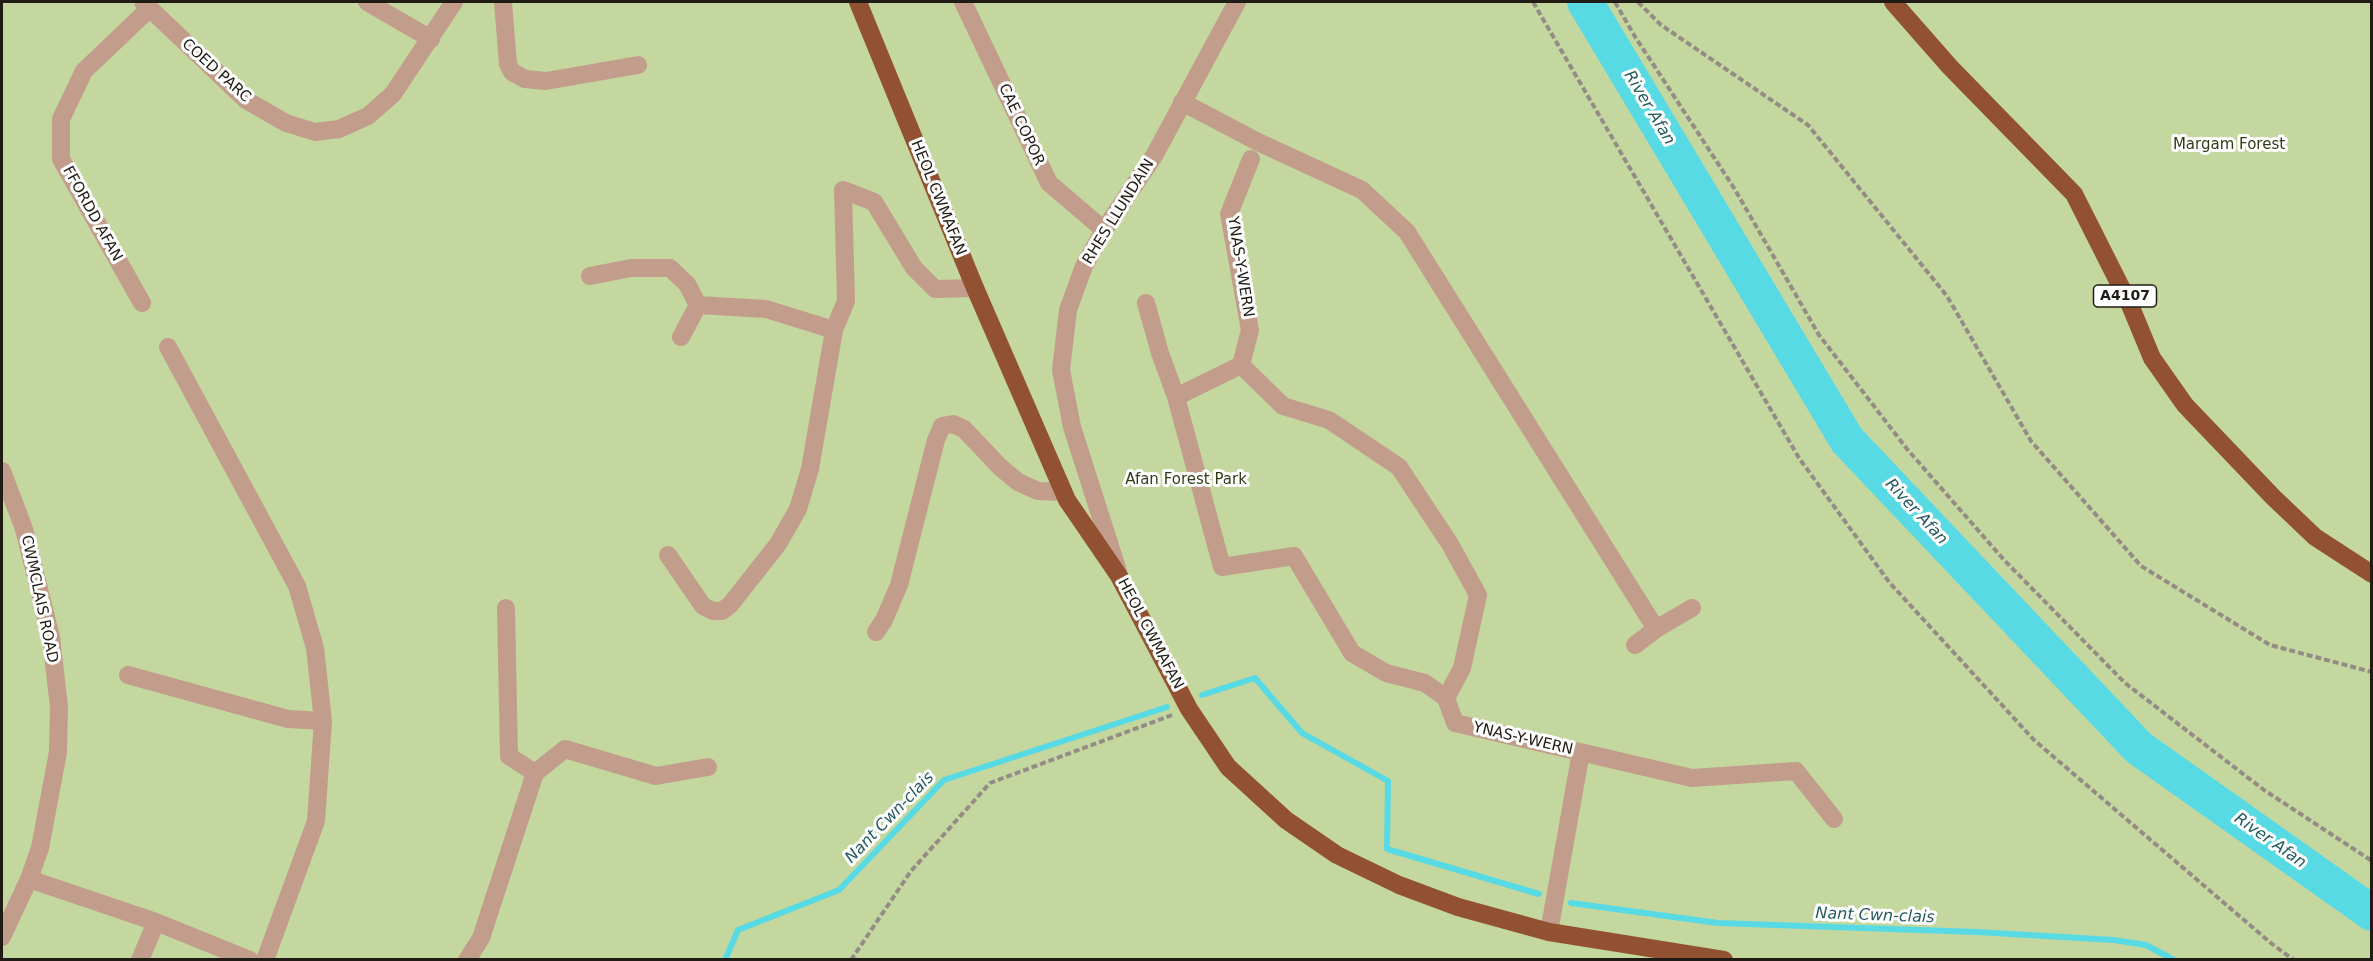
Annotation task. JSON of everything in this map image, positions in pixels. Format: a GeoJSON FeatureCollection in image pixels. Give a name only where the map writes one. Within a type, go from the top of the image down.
{"type":"FeatureCollection","features":[{"type":"Feature","properties":{"kind":"main road","name":"HEOL CWMAFAN"},"geometry":{"type":"LineString","coordinates":[[858,2],[975,288],[1063,492],[1119,576],[1189,709],[1228,767],[1286,820],[1337,855],[1399,885],[1458,907],[1550,932],[1724,960]]}},
{"type":"Feature","properties":{"kind":"main road","name":"A4107"},"geometry":{"type":"LineString","coordinates":[[1893,2],[1950,67],[2074,194],[2130,305],[2152,358],[2185,405],[2273,497],[2315,537],[2372,574]]}},
{"type":"Feature","properties":{"kind":"street"},"geometry":{"type":"LineString","coordinates":[[367,2],[431,39]]}},
{"type":"Feature","properties":{"kind":"street","name":"COED PARC"},"geometry":{"type":"LineString","coordinates":[[146,5],[246,100],[286,123],[315,132],[339,129],[368,116],[393,94],[454,2]]}},
{"type":"Feature","properties":{"kind":"street"},"geometry":{"type":"LineString","coordinates":[[502,2],[508,64],[512,72],[525,79],[546,81],[638,65]]}},
{"type":"Feature","properties":{"kind":"street","name":"CAE COPOR"},"geometry":{"type":"LineString","coordinates":[[963,2],[1049,183],[1104,230]]}},
{"type":"Feature","properties":{"kind":"street","name":"RHES LLUNDAIN"},"geometry":{"type":"LineString","coordinates":[[1119,576],[1072,427],[1061,370],[1068,310],[1084,266],[1104,230],[1154,156],[1237,2]]}},
{"type":"Feature","properties":{"kind":"street","name":"FFORDD AFAN"},"geometry":{"type":"LineString","coordinates":[[142,303],[61,159],[61,119],[84,71],[146,5]]}},
{"type":"Feature","properties":{"kind":"street"},"geometry":{"type":"LineString","coordinates":[[1182,102],[1258,142],[1362,190],[1407,232],[1656,629]]}},
{"type":"Feature","properties":{"kind":"street","name":"YNAS-Y-WERN"},"geometry":{"type":"LineString","coordinates":[[1241,365],[1250,330],[1229,214],[1251,159]]}},
{"type":"Feature","properties":{"kind":"street"},"geometry":{"type":"LineString","coordinates":[[668,555],[703,606],[713,611],[722,610],[730,605],[778,543],[798,508],[810,470],[834,330],[846,301],[843,190],[874,202],[914,268],[935,289],[975,288]]}},
{"type":"Feature","properties":{"kind":"street"},"geometry":{"type":"LineString","coordinates":[[591,276],[631,268],[670,268],[687,284],[698,305]]}},
{"type":"Feature","properties":{"kind":"street"},"geometry":{"type":"LineString","coordinates":[[1146,303],[1160,353],[1176,397],[1222,567],[1294,556],[1352,653],[1386,673],[1425,683],[1446,698],[1462,668],[1478,595],[1450,544],[1399,467],[1329,420],[1283,406],[1241,365],[1176,397]]}},
{"type":"Feature","properties":{"kind":"street"},"geometry":{"type":"LineString","coordinates":[[698,305],[766,309],[834,330]]}},
{"type":"Feature","properties":{"kind":"street"},"geometry":{"type":"LineString","coordinates":[[681,337],[698,305]]}},
{"type":"Feature","properties":{"kind":"street"},"geometry":{"type":"LineString","coordinates":[[168,347],[297,586],[315,648],[323,721],[316,821],[265,960]]}},
{"type":"Feature","properties":{"kind":"street"},"geometry":{"type":"LineString","coordinates":[[876,632],[884,620],[899,585],[936,440],[942,426],[953,424],[964,429],[1000,467],[1018,482],[1038,491],[1063,492]]}},
{"type":"Feature","properties":{"kind":"street","name":"CWMCLAIS ROAD"},"geometry":{"type":"LineString","coordinates":[[2,471],[24,529],[48,626],[59,707],[58,752],[53,790],[40,848],[29,879],[2,937]]}},
{"type":"Feature","properties":{"kind":"street"},"geometry":{"type":"LineString","coordinates":[[506,608],[509,756],[535,773]]}},
{"type":"Feature","properties":{"kind":"street"},"geometry":{"type":"LineString","coordinates":[[1635,645],[1656,629],[1692,608]]}},
{"type":"Feature","properties":{"kind":"street"},"geometry":{"type":"LineString","coordinates":[[128,675],[288,719],[323,721]]}},
{"type":"Feature","properties":{"kind":"street","name":"YNAS-Y-WERN"},"geometry":{"type":"LineString","coordinates":[[1446,698],[1455,723],[1692,778],[1796,771],[1834,819]]}},
{"type":"Feature","properties":{"kind":"street"},"geometry":{"type":"LineString","coordinates":[[467,960],[481,938],[535,773],[565,749],[656,777],[708,767]]}},
{"type":"Feature","properties":{"kind":"street","name":"YNAS-Y-WERN"},"geometry":{"type":"LineString","coordinates":[[1550,932],[1581,752]]}},
{"type":"Feature","properties":{"kind":"street"},"geometry":{"type":"LineString","coordinates":[[29,879],[156,922],[250,960]]}},
{"type":"Feature","properties":{"kind":"street"},"geometry":{"type":"LineString","coordinates":[[140,960],[156,922]]}},
{"type":"Feature","properties":{"kind":"path"},"geometry":{"type":"LineString","coordinates":[[1533,2],[1798,458],[1889,582],[2034,740],[2272,944],[2294,960]]}},
{"type":"Feature","properties":{"kind":"path"},"geometry":{"type":"LineString","coordinates":[[1615,2],[1734,188],[1819,335],[1907,449],[2004,560],[2125,683],[2264,790],[2372,861]]}},
{"type":"Feature","properties":{"kind":"path"},"geometry":{"type":"LineString","coordinates":[[1638,2],[1661,25],[1808,125],[1947,296],[2031,441],[2141,566],[2270,645],[2372,672]]}},
{"type":"Feature","properties":{"kind":"path"},"geometry":{"type":"LineString","coordinates":[[851,960],[911,871],[990,783],[1189,709]]}},
{"type":"Feature","properties":{"kind":"green space","name":"Afan Forest Park"},"geometry":{"type":"Polygon","coordinates":[[[2,2],[2371,2],[2371,959],[2,960],[2,2]]]}},
{"type":"Feature","properties":{"kind":"waterway","name":"River Afan"},"geometry":{"type":"LineString","coordinates":[[1585,2],[1847,440],[2139,748],[2372,913]]}},
{"type":"Feature","properties":{"kind":"waterway","name":"Nant Cwn-clais"},"geometry":{"type":"LineString","coordinates":[[1202,695],[1255,678],[1302,733],[1388,781],[1387,849],[1539,894]]}},
{"type":"Feature","properties":{"kind":"waterway","name":"Nant Cwn-clais"},"geometry":{"type":"LineString","coordinates":[[725,960],[738,930],[839,890],[944,780],[1167,707]]}},
{"type":"Feature","properties":{"kind":"waterway","name":"Nant Cwn-clais"},"geometry":{"type":"LineString","coordinates":[[1571,903],[1718,923],[1977,932],[2114,940],[2146,945],[2174,960]]}},
{"type":"Feature","properties":{"kind":"park label","name":"Margam Forest"},"geometry":{"type":"Point","coordinates":[2229,145]}}]}
